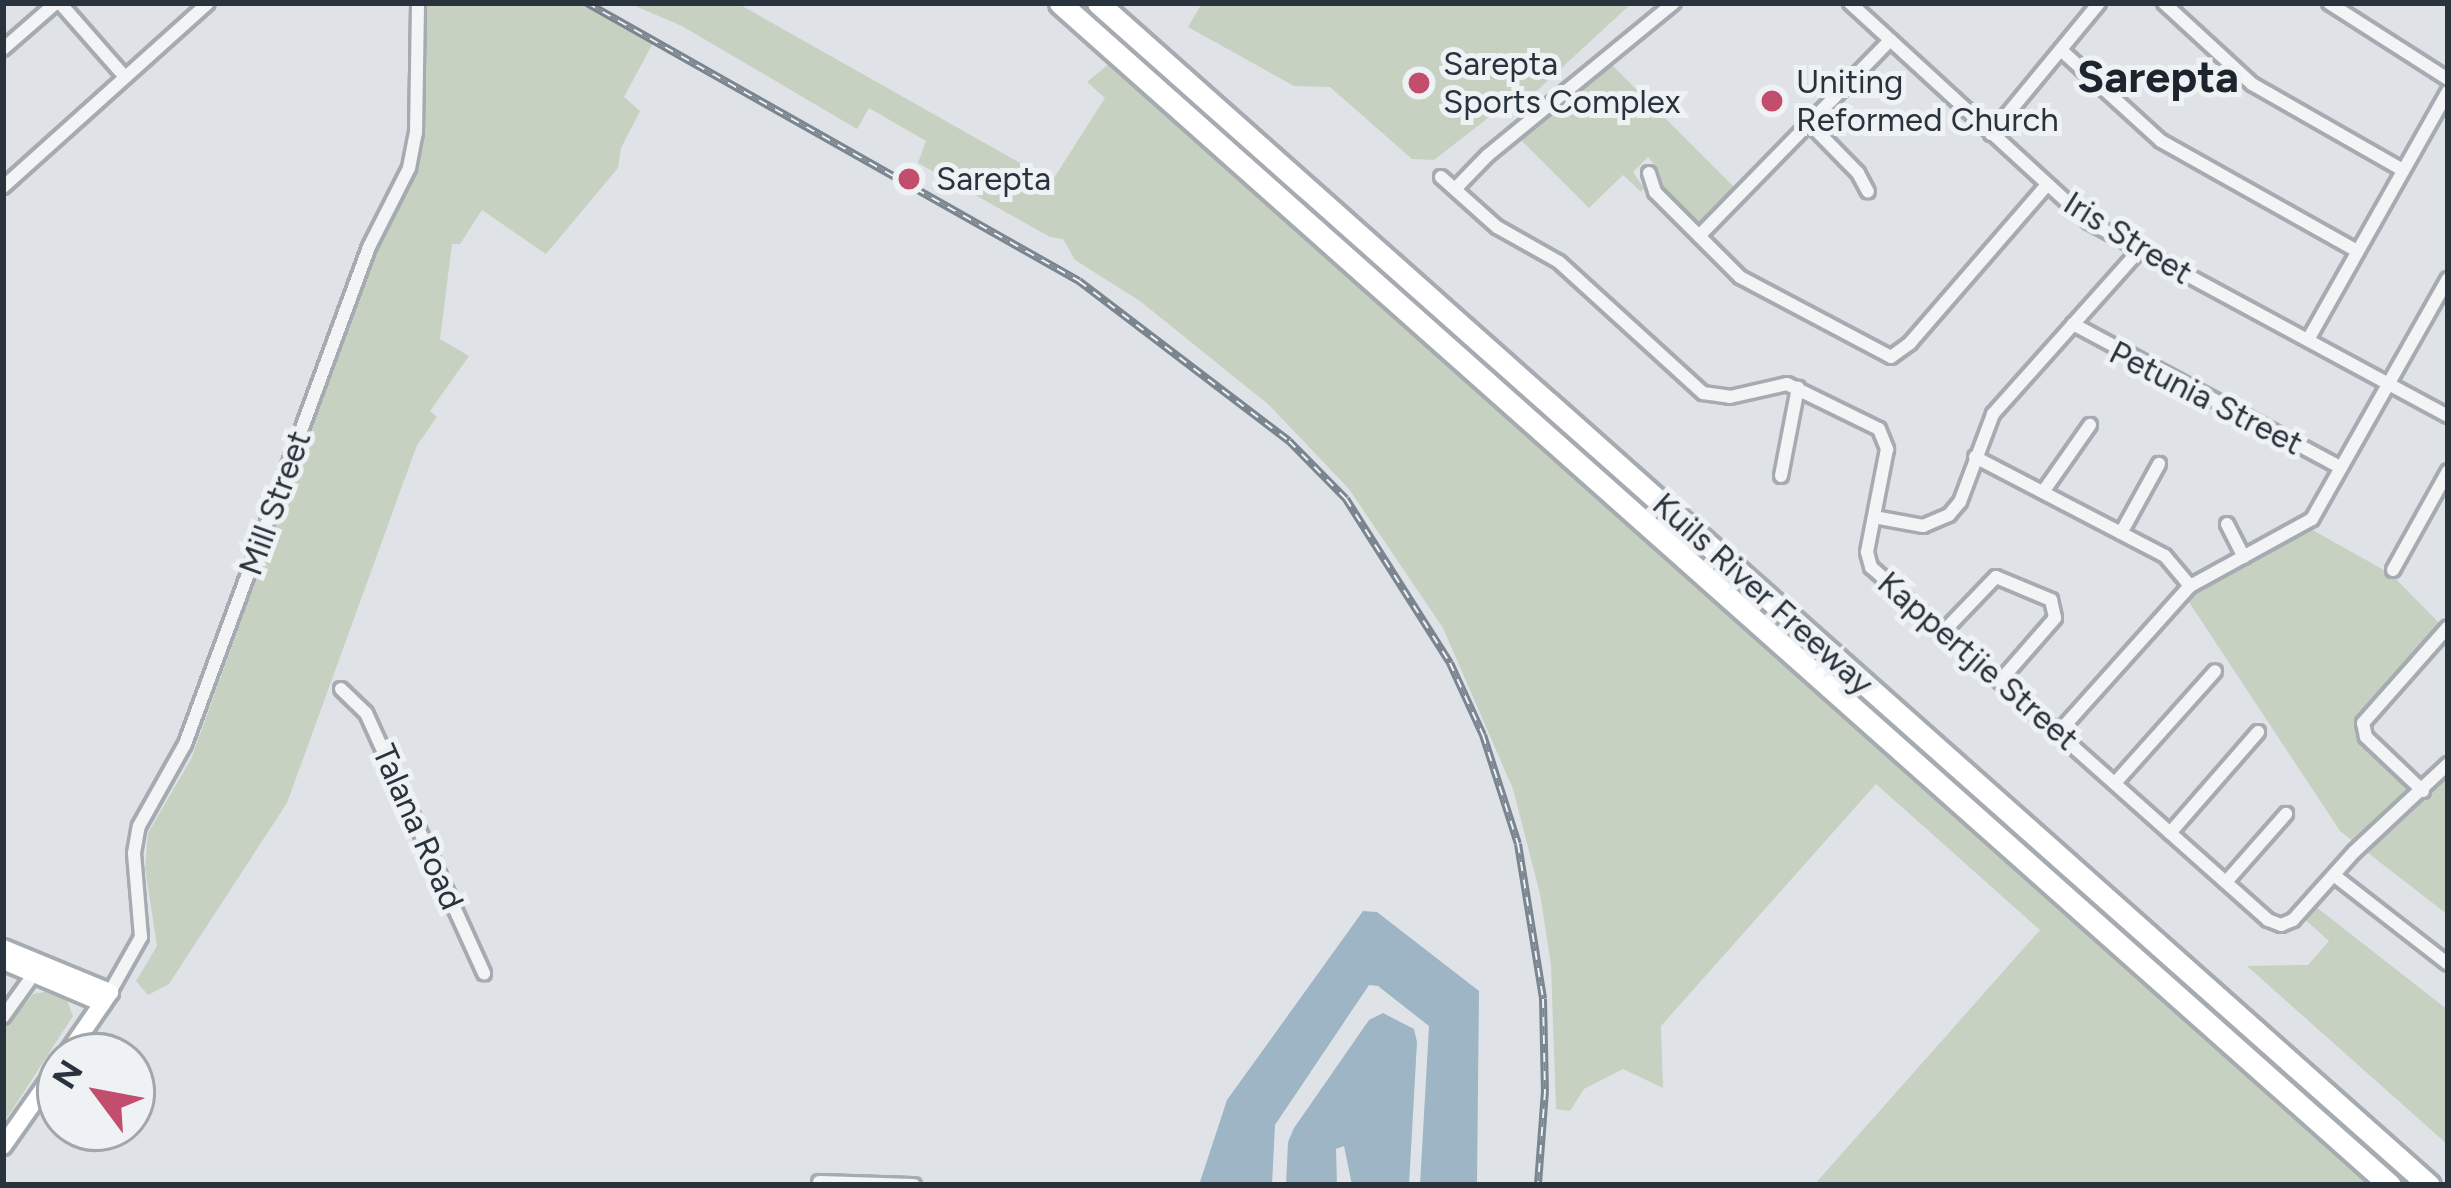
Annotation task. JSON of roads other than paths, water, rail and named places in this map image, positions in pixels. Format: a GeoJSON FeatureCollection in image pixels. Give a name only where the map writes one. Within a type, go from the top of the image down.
{"type":"FeatureCollection","features":[{"type":"Feature","properties":{"kind":"highway","name":"Kuils River Freeway"},"geometry":{"type":"LineString","coordinates":[[1060,3],[2390,1185]]}},
{"type":"Feature","properties":{"kind":"highway","name":"Kuils River Freeway"},"geometry":{"type":"LineString","coordinates":[[1098,3],[2429,1185]]}},
{"type":"Feature","properties":{"kind":"street"},"geometry":{"type":"LineString","coordinates":[[3,49],[58,3],[125,77]]}},
{"type":"Feature","properties":{"kind":"street"},"geometry":{"type":"LineString","coordinates":[[3,187],[208,3]]}},
{"type":"Feature","properties":{"kind":"street","name":"Mill Street"},"geometry":{"type":"LineString","coordinates":[[106,998],[141,938],[134,853],[139,826],[185,743],[369,247],[409,168],[416,133],[418,3]]}},
{"type":"Feature","properties":{"kind":"street"},"geometry":{"type":"LineString","coordinates":[[1455,189],[1488,155],[1674,3]]}},
{"type":"Feature","properties":{"kind":"street","name":"Iris Street"},"geometry":{"type":"LineString","coordinates":[[1850,3],[2046,186],[2138,252],[2448,416]]}},
{"type":"Feature","properties":{"kind":"street"},"geometry":{"type":"LineString","coordinates":[[1991,134],[2099,3]]}},
{"type":"Feature","properties":{"kind":"street"},"geometry":{"type":"LineString","coordinates":[[2164,3],[2252,84],[2403,170]]}},
{"type":"Feature","properties":{"kind":"street"},"geometry":{"type":"LineString","coordinates":[[2330,3],[2448,79]]}},
{"type":"Feature","properties":{"kind":"street"},"geometry":{"type":"LineString","coordinates":[[1699,236],[1889,40]]}},
{"type":"Feature","properties":{"kind":"street"},"geometry":{"type":"LineString","coordinates":[[2061,50],[2161,141],[2357,251]]}},
{"type":"Feature","properties":{"kind":"street"},"geometry":{"type":"LineString","coordinates":[[2308,338],[2448,91]]}},
{"type":"Feature","properties":{"kind":"street"},"geometry":{"type":"LineString","coordinates":[[1809,123],[1858,173],[1868,192]]}},
{"type":"Feature","properties":{"kind":"street"},"geometry":{"type":"LineString","coordinates":[[1649,172],[1655,192],[1746,281],[1891,357],[1910,343],[2046,186]]}},
{"type":"Feature","properties":{"kind":"street"},"geometry":{"type":"LineString","coordinates":[[1441,176],[1497,227],[1559,262],[1703,393],[1730,397],[1774,384],[1798,388],[1781,476]]}},
{"type":"Feature","properties":{"kind":"street"},"geometry":{"type":"LineString","coordinates":[[1874,517],[1923,526],[1937,523],[1960,502],[1993,414],[2138,252]]}},
{"type":"Feature","properties":{"kind":"street"},"geometry":{"type":"LineString","coordinates":[[2058,733],[2190,586],[2307,524],[2448,279]]}},
{"type":"Feature","properties":{"kind":"street","name":"Petunia Street"},"geometry":{"type":"LineString","coordinates":[[2073,324],[2342,468]]}},
{"type":"Feature","properties":{"kind":"street","name":"Kappertjie Street"},"geometry":{"type":"LineString","coordinates":[[1798,388],[1884,436],[1867,552],[1871,567],[2262,916],[2281,925],[2293,920],[2448,764]]}},
{"type":"Feature","properties":{"kind":"street"},"geometry":{"type":"LineString","coordinates":[[2043,492],[2090,425]]}},
{"type":"Feature","properties":{"kind":"street"},"geometry":{"type":"LineString","coordinates":[[1976,457],[2173,561],[2190,586]]}},
{"type":"Feature","properties":{"kind":"street"},"geometry":{"type":"LineString","coordinates":[[2121,532],[2159,464]]}},
{"type":"Feature","properties":{"kind":"street"},"geometry":{"type":"LineString","coordinates":[[2392,570],[2448,471]]}},
{"type":"Feature","properties":{"kind":"street"},"geometry":{"type":"LineString","coordinates":[[2228,524],[2244,557]]}},
{"type":"Feature","properties":{"kind":"street"},"geometry":{"type":"LineString","coordinates":[[1944,631],[1996,577],[2007,577],[2051,600],[2055,618],[2000,681]]}},
{"type":"Feature","properties":{"kind":"street"},"geometry":{"type":"LineString","coordinates":[[2423,791],[2366,737],[2362,722],[2448,627]]}},
{"type":"Feature","properties":{"kind":"street"},"geometry":{"type":"LineString","coordinates":[[2115,783],[2215,670]]}},
{"type":"Feature","properties":{"kind":"street","name":"Talana Road"},"geometry":{"type":"LineString","coordinates":[[341,689],[366,713],[484,973]]}},
{"type":"Feature","properties":{"kind":"street"},"geometry":{"type":"LineString","coordinates":[[2170,833],[2258,732]]}},
{"type":"Feature","properties":{"kind":"street"},"geometry":{"type":"LineString","coordinates":[[2226,882],[2285,814]]}},
{"type":"Feature","properties":{"kind":"street"},"geometry":{"type":"LineString","coordinates":[[2335,876],[2448,964]]}},
{"type":"Feature","properties":{"kind":"street"},"geometry":{"type":"LineString","coordinates":[[3,948],[106,998]]}},
{"type":"Feature","properties":{"kind":"street"},"geometry":{"type":"LineString","coordinates":[[3,961],[106,998]]}},
{"type":"Feature","properties":{"kind":"street"},"geometry":{"type":"LineString","coordinates":[[3,1017],[33,975]]}},
{"type":"Feature","properties":{"kind":"street"},"geometry":{"type":"LineString","coordinates":[[83,1032],[106,998]]}},
{"type":"Feature","properties":{"kind":"street"},"geometry":{"type":"LineString","coordinates":[[3,1145],[36,1099]]}},
{"type":"Feature","properties":{"kind":"street"},"geometry":{"type":"LineString","coordinates":[[819,1182],[914,1185]]}},
{"type":"Feature","properties":{"kind":"water"},"geometry":{"type":"Polygon","coordinates":[[[1363,911],[1377,912],[1479,991],[1477,1185],[1420,1185],[1429,1026],[1378,986],[1369,985],[1275,1125],[1272,1185],[1199,1185],[1227,1100],[1363,911]]]}},
{"type":"Feature","properties":{"kind":"water"},"geometry":{"type":"Polygon","coordinates":[[[1383,1013],[1414,1029],[1417,1042],[1409,1185],[1352,1185],[1344,1146],[1336,1149],[1337,1185],[1286,1185],[1288,1142],[1294,1128],[1369,1020],[1383,1013]]]}},
{"type":"Feature","properties":{"kind":"railway"},"geometry":{"type":"LineString","coordinates":[[587,3],[1079,281],[1289,441],[1346,499],[1450,663],[1483,735],[1518,844],[1543,999],[1545,1091],[1538,1185]]}},
{"type":"Feature","properties":{"kind":"place","name":"Sarepta Sports Complex"},"geometry":{"type":"Point","coordinates":[1419,83]}},
{"type":"Feature","properties":{"kind":"place","name":"Uniting Reformed Church"},"geometry":{"type":"Point","coordinates":[1772,101]}},
{"type":"Feature","properties":{"kind":"place","name":"Sarepta"},"geometry":{"type":"Point","coordinates":[909,179]}},
{"type":"Feature","properties":{"kind":"district","name":"Sarepta"},"geometry":{"type":"Point","coordinates":[2158,77]}}]}
